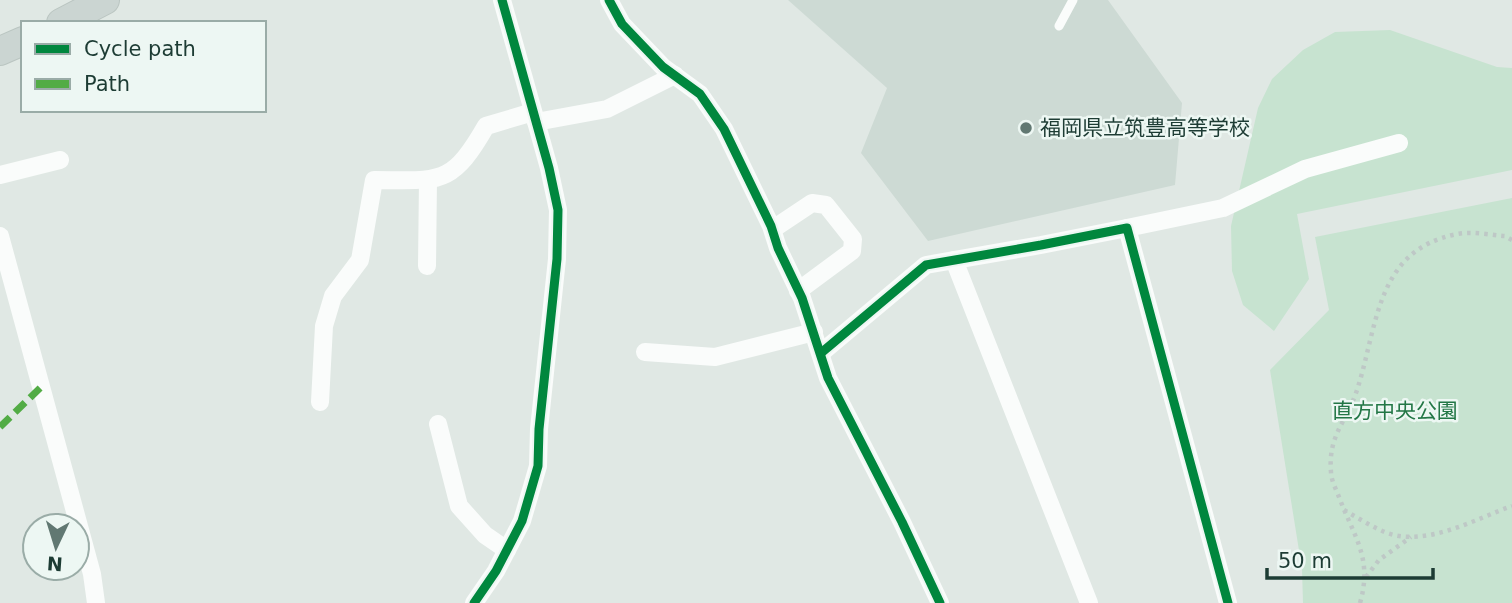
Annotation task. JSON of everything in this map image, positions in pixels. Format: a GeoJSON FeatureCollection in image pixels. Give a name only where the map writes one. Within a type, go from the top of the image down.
{"type":"FeatureCollection","features":[{"type":"Feature","properties":{"kind":"main road"},"geometry":{"type":"LineString","coordinates":[[65,21],[105,0]]}},
{"type":"Feature","properties":{"kind":"main road"},"geometry":{"type":"LineString","coordinates":[[0,51],[21,42]]}},
{"type":"Feature","properties":{"kind":"street"},"geometry":{"type":"LineString","coordinates":[[474,603],[496,571],[522,521],[538,466],[539,429],[557,260],[558,210],[502,0]]}},
{"type":"Feature","properties":{"kind":"street"},"geometry":{"type":"LineString","coordinates":[[609,0],[622,24],[663,67],[700,94],[724,129],[773,229],[778,248],[814,332],[828,378],[940,603]]}},
{"type":"Feature","properties":{"kind":"street"},"geometry":{"type":"LineString","coordinates":[[320,402],[324,326],[333,296],[360,260],[374,180],[428,180],[449,175],[469,156],[486,126],[607,109],[675,75]]}},
{"type":"Feature","properties":{"kind":"street"},"geometry":{"type":"LineString","coordinates":[[821,353],[926,265],[1223,208],[1305,169],[1399,143]]}},
{"type":"Feature","properties":{"kind":"street"},"geometry":{"type":"LineString","coordinates":[[0,175],[60,160]]}},
{"type":"Feature","properties":{"kind":"street"},"geometry":{"type":"LineString","coordinates":[[427,266],[428,180]]}},
{"type":"Feature","properties":{"kind":"street"},"geometry":{"type":"LineString","coordinates":[[773,229],[812,203],[826,205],[853,239],[852,250],[798,291]]}},
{"type":"Feature","properties":{"kind":"street"},"geometry":{"type":"LineString","coordinates":[[1127,228],[1228,603]]}},
{"type":"Feature","properties":{"kind":"street"},"geometry":{"type":"LineString","coordinates":[[0,236],[92,574],[96,603]]}},
{"type":"Feature","properties":{"kind":"street"},"geometry":{"type":"LineString","coordinates":[[954,260],[1089,603]]}},
{"type":"Feature","properties":{"kind":"street"},"geometry":{"type":"LineString","coordinates":[[645,352],[715,356],[814,332]]}},
{"type":"Feature","properties":{"kind":"street"},"geometry":{"type":"LineString","coordinates":[[438,424],[459,506],[485,535],[507,550]]}},
{"type":"Feature","properties":{"kind":"lane"},"geometry":{"type":"LineString","coordinates":[[1059,26],[1073,0]]}},
{"type":"Feature","properties":{"kind":"path"},"geometry":{"type":"LineString","coordinates":[[1360,603],[1366,569],[1361,547],[1331,476],[1330,448],[1356,394],[1386,289],[1401,262],[1423,246],[1458,234],[1495,235],[1512,240]]}},
{"type":"Feature","properties":{"kind":"path"},"geometry":{"type":"LineString","coordinates":[[1344,509],[1390,534],[1412,536],[1439,532],[1512,506]]}},
{"type":"Feature","properties":{"kind":"path"},"geometry":{"type":"LineString","coordinates":[[1365,580],[1379,560],[1412,536]]}},
{"type":"Feature","properties":{"kind":"shaded area","name":"福岡県立筑豊高等学校"},"geometry":{"type":"Polygon","coordinates":[[[788,0],[1108,0],[1182,103],[1175,185],[928,241],[861,153],[887,88],[788,0]]]}},
{"type":"Feature","properties":{"kind":"green space"},"geometry":{"type":"Polygon","coordinates":[[[1390,30],[1497,67],[1512,68],[1512,170],[1297,214],[1309,279],[1274,331],[1243,305],[1232,271],[1231,226],[1258,108],[1272,79],[1303,50],[1335,32],[1390,30]]]}},
{"type":"Feature","properties":{"kind":"green space","name":"直方中央公園"},"geometry":{"type":"Polygon","coordinates":[[[1512,198],[1512,603],[1303,603],[1302,569],[1270,370],[1329,310],[1315,237],[1512,198]]]}},
{"type":"Feature","properties":{"kind":"marked path"},"geometry":{"type":"LineString","coordinates":[[0,427],[41,387]]}},
{"type":"Feature","properties":{"kind":"cycle path"},"geometry":{"type":"LineString","coordinates":[[474,603],[496,571],[522,521],[538,466],[539,429],[557,259],[558,210],[549,168],[502,0]]}},
{"type":"Feature","properties":{"kind":"cycle path"},"geometry":{"type":"LineString","coordinates":[[609,0],[622,24],[663,67],[700,94],[724,129],[802,298],[828,378],[940,603]]}},
{"type":"Feature","properties":{"kind":"cycle path"},"geometry":{"type":"LineString","coordinates":[[821,353],[926,265],[1127,228],[1228,603]]}},
{"type":"Feature","properties":{"kind":"place","name":"福岡県立筑豊高等学校"},"geometry":{"type":"Point","coordinates":[1026,128]}}]}
